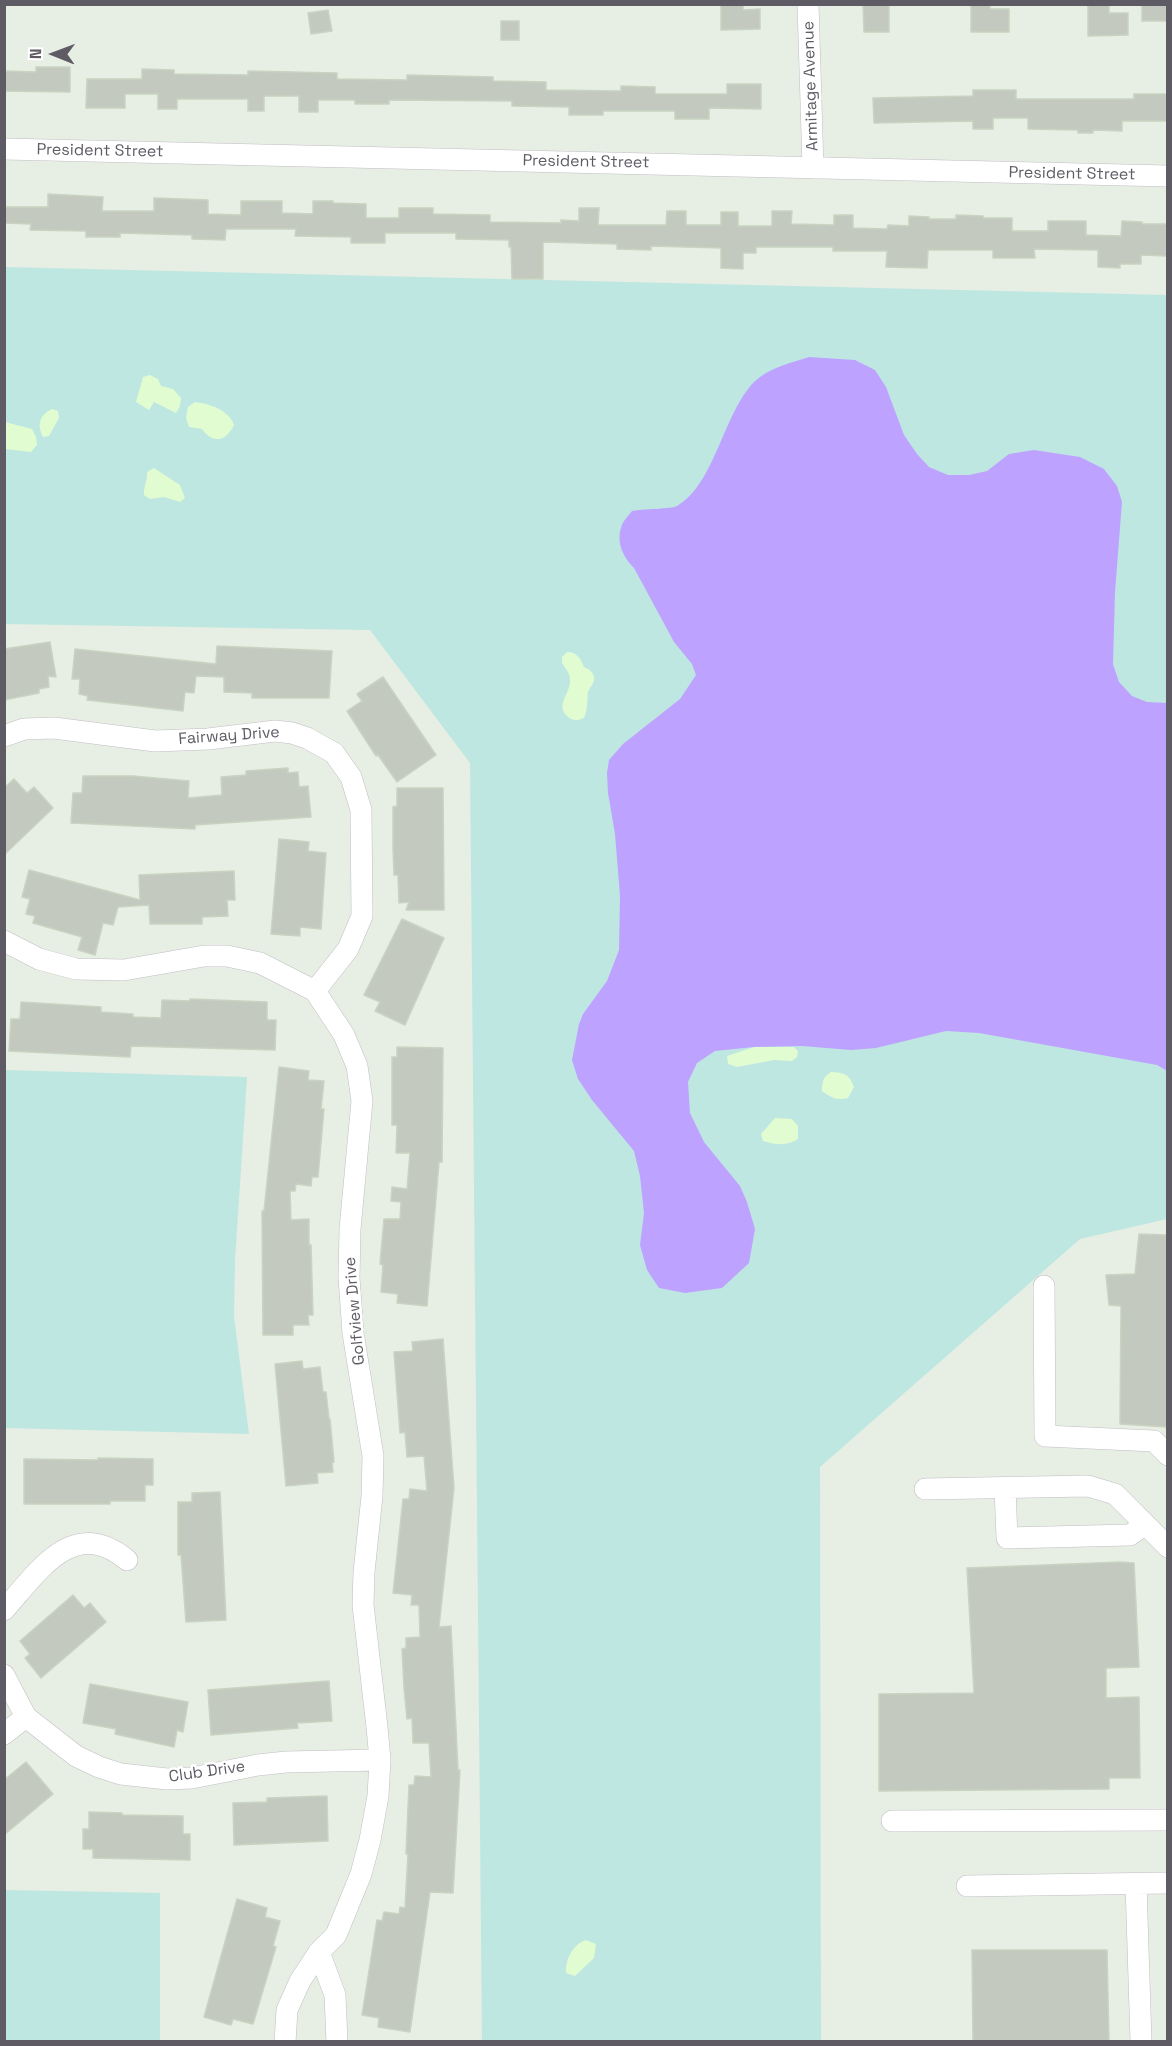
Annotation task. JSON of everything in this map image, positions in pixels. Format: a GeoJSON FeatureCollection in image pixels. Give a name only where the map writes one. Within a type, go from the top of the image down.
{"type":"FeatureCollection","features":[{"type":"Feature","properties":{"kind":"street","name":"Armitage Avenue"},"geometry":{"type":"LineString","coordinates":[[808,4],[813,168]]}},
{"type":"Feature","properties":{"kind":"street","name":"President Street"},"geometry":{"type":"LineString","coordinates":[[4,149],[1167,176]]}},
{"type":"Feature","properties":{"kind":"street","name":"Fairway Drive"},"geometry":{"type":"LineString","coordinates":[[4,736],[24,729],[54,729],[154,741],[208,739],[275,731],[307,738],[334,753],[351,777],[361,810],[362,916],[357,933],[348,950],[315,991]]}},
{"type":"Feature","properties":{"kind":"street"},"geometry":{"type":"LineString","coordinates":[[4,941],[39,959],[76,969],[124,970],[190,957],[227,956],[260,963],[315,991]]}},
{"type":"Feature","properties":{"kind":"street","name":"Golfview Drive"},"geometry":{"type":"LineString","coordinates":[[285,2042],[287,2010],[300,1981],[319,1952],[336,1935],[361,1874],[374,1820],[380,1760],[363,1605],[373,1456],[353,1333],[349,1278],[350,1229],[362,1101],[357,1066],[349,1045],[315,991]]}},
{"type":"Feature","properties":{"kind":"street"},"geometry":{"type":"LineString","coordinates":[[1044,1286],[1045,1436],[1154,1441],[1167,1455]]}},
{"type":"Feature","properties":{"kind":"street"},"geometry":{"type":"LineString","coordinates":[[925,1489],[1088,1486],[1115,1494],[1167,1548]]}},
{"type":"Feature","properties":{"kind":"street"},"geometry":{"type":"LineString","coordinates":[[1005,1488],[1006,1538],[1130,1535],[1144,1525]]}},
{"type":"Feature","properties":{"kind":"street"},"geometry":{"type":"LineString","coordinates":[[4,1610],[42,1568],[62,1550],[80,1543],[99,1544],[116,1550],[128,1560]]}},
{"type":"Feature","properties":{"kind":"street","name":"Club Drive"},"geometry":{"type":"LineString","coordinates":[[4,1675],[26,1717],[76,1755],[99,1767],[121,1774],[145,1778],[192,1778],[286,1762],[380,1760]]}},
{"type":"Feature","properties":{"kind":"street"},"geometry":{"type":"LineString","coordinates":[[4,1734],[26,1717]]}},
{"type":"Feature","properties":{"kind":"street"},"geometry":{"type":"LineString","coordinates":[[892,1821],[1167,1820]]}},
{"type":"Feature","properties":{"kind":"street"},"geometry":{"type":"LineString","coordinates":[[967,1886],[1167,1883]]}},
{"type":"Feature","properties":{"kind":"street"},"geometry":{"type":"LineString","coordinates":[[1136,1884],[1141,2042]]}},
{"type":"Feature","properties":{"kind":"street"},"geometry":{"type":"LineString","coordinates":[[319,1952],[335,1995],[337,2042]]}},
{"type":"Feature","properties":{"kind":"shaded area"},"geometry":{"type":"Polygon","coordinates":[[[5,267],[1167,295],[1167,1219],[1080,1239],[820,1467],[821,2041],[482,2041],[470,763],[370,630],[5,624],[5,267]]]}},
{"type":"Feature","properties":{"kind":"shaded area"},"geometry":{"type":"Polygon","coordinates":[[[809,357],[855,360],[875,370],[886,387],[904,435],[917,454],[929,467],[948,475],[969,475],[987,471],[1009,454],[1034,450],[1080,457],[1104,469],[1117,486],[1122,502],[1115,592],[1113,664],[1119,682],[1132,696],[1147,702],[1167,703],[1167,1071],[1157,1065],[979,1033],[946,1031],[876,1048],[851,1050],[802,1046],[715,1051],[697,1063],[688,1082],[690,1113],[704,1142],[740,1186],[755,1229],[749,1263],[722,1288],[685,1293],[659,1288],[647,1270],[640,1245],[644,1213],[640,1176],[634,1151],[592,1100],[578,1079],[572,1060],[583,1014],[607,981],[619,950],[620,896],[615,834],[608,793],[609,760],[623,744],[680,699],[696,675],[692,664],[674,642],[634,568],[624,555],[620,545],[620,534],[623,524],[632,511],[674,507],[690,496],[710,466],[734,412],[754,382],[773,370],[809,357]]]}},
{"type":"Feature","properties":{"kind":"shaded area"},"geometry":{"type":"Polygon","coordinates":[[[5,1070],[247,1077],[235,1261],[234,1316],[249,1434],[5,1428],[5,1070]]]}},
{"type":"Feature","properties":{"kind":"shaded area"},"geometry":{"type":"Polygon","coordinates":[[[5,1890],[160,1893],[160,2041],[5,2041],[5,1890]]]}},
{"type":"Feature","properties":{"kind":"sand"},"geometry":{"type":"Polygon","coordinates":[[[150,375],[158,379],[161,386],[173,389],[181,398],[176,413],[154,402],[149,410],[136,402],[143,377],[150,375]]]}},
{"type":"Feature","properties":{"kind":"sand"},"geometry":{"type":"Polygon","coordinates":[[[195,402],[213,406],[228,415],[234,425],[231,431],[223,438],[215,439],[202,429],[189,427],[186,418],[188,407],[195,402]]]}},
{"type":"Feature","properties":{"kind":"sand"},"geometry":{"type":"Polygon","coordinates":[[[52,409],[58,411],[59,418],[49,436],[43,437],[40,421],[44,414],[52,409]]]}},
{"type":"Feature","properties":{"kind":"sand"},"geometry":{"type":"Polygon","coordinates":[[[5,422],[32,429],[37,445],[31,452],[5,449],[5,422]]]}},
{"type":"Feature","properties":{"kind":"sand"},"geometry":{"type":"Polygon","coordinates":[[[154,468],[180,485],[185,498],[180,502],[164,497],[150,499],[144,495],[147,472],[154,468]]]}},
{"type":"Feature","properties":{"kind":"sand"},"geometry":{"type":"Polygon","coordinates":[[[567,652],[578,656],[584,667],[594,676],[588,692],[584,718],[579,720],[569,718],[563,707],[570,685],[568,671],[562,663],[562,657],[567,652]]]}},
{"type":"Feature","properties":{"kind":"sand"},"geometry":{"type":"Polygon","coordinates":[[[754,1047],[794,1047],[798,1051],[797,1057],[792,1061],[774,1060],[737,1067],[728,1064],[727,1056],[754,1047]]]}},
{"type":"Feature","properties":{"kind":"sand"},"geometry":{"type":"Polygon","coordinates":[[[831,1072],[843,1074],[851,1080],[854,1087],[848,1098],[834,1098],[822,1091],[824,1080],[831,1072]]]}},
{"type":"Feature","properties":{"kind":"sand"},"geometry":{"type":"Polygon","coordinates":[[[775,1118],[792,1119],[798,1126],[798,1139],[781,1144],[763,1141],[761,1134],[775,1118]]]}},
{"type":"Feature","properties":{"kind":"sand"},"geometry":{"type":"Polygon","coordinates":[[[586,1940],[596,1944],[594,1958],[575,1976],[566,1973],[571,1953],[577,1945],[586,1940]]]}},
{"type":"Feature","properties":{"kind":"building"},"geometry":{"type":"Polygon","coordinates":[[[721,4],[743,4],[743,10],[760,9],[760,29],[721,30],[721,4]]]}},
{"type":"Feature","properties":{"kind":"building"},"geometry":{"type":"Polygon","coordinates":[[[863,4],[889,4],[889,32],[864,32],[863,4]]]}},
{"type":"Feature","properties":{"kind":"building"},"geometry":{"type":"Polygon","coordinates":[[[971,4],[990,4],[990,9],[1009,9],[1009,32],[971,32],[971,4]]]}},
{"type":"Feature","properties":{"kind":"building"},"geometry":{"type":"Polygon","coordinates":[[[1088,4],[1109,4],[1109,13],[1128,13],[1128,35],[1088,36],[1088,4]]]}},
{"type":"Feature","properties":{"kind":"building"},"geometry":{"type":"Polygon","coordinates":[[[1142,4],[1167,4],[1167,21],[1142,21],[1142,4]]]}},
{"type":"Feature","properties":{"kind":"building"},"geometry":{"type":"Polygon","coordinates":[[[328,10],[332,31],[311,34],[308,13],[328,10]]]}},
{"type":"Feature","properties":{"kind":"building"},"geometry":{"type":"Polygon","coordinates":[[[501,21],[519,21],[519,40],[501,40],[501,21]]]}},
{"type":"Feature","properties":{"kind":"building"},"geometry":{"type":"Polygon","coordinates":[[[36,67],[70,67],[70,92],[4,91],[4,71],[36,72],[36,67]]]}},
{"type":"Feature","properties":{"kind":"building"},"geometry":{"type":"Polygon","coordinates":[[[142,69],[174,70],[174,74],[248,75],[248,71],[337,73],[337,79],[407,80],[407,75],[493,77],[493,81],[546,82],[546,90],[621,91],[621,86],[655,87],[655,94],[727,94],[727,84],[761,84],[761,109],[709,108],[709,119],[675,119],[675,111],[603,111],[603,115],[569,115],[569,107],[512,106],[512,101],[389,100],[389,104],[355,104],[355,100],[318,100],[318,112],[299,112],[299,96],[264,96],[264,111],[248,111],[248,99],[177,99],[177,109],[158,109],[158,94],[125,94],[125,108],[86,108],[87,79],[142,79],[142,69]]]}},
{"type":"Feature","properties":{"kind":"building"},"geometry":{"type":"Polygon","coordinates":[[[973,90],[1016,90],[1016,99],[1134,99],[1134,94],[1167,94],[1167,121],[1122,121],[1122,131],[1093,130],[1093,133],[1078,133],[1078,130],[1028,129],[1028,118],[993,118],[993,129],[973,129],[973,121],[874,123],[873,98],[973,96],[973,90]]]}},
{"type":"Feature","properties":{"kind":"building"},"geometry":{"type":"Polygon","coordinates":[[[48,194],[103,197],[102,211],[154,211],[154,198],[208,200],[208,214],[241,215],[241,201],[282,201],[282,213],[313,214],[313,201],[333,201],[333,203],[366,204],[366,218],[399,218],[399,208],[433,208],[433,214],[490,215],[490,222],[579,221],[579,208],[599,208],[598,225],[666,225],[667,211],[686,211],[686,225],[721,225],[721,212],[738,212],[738,226],[772,226],[772,211],[792,211],[791,224],[834,225],[834,215],[853,215],[853,228],[887,229],[888,225],[909,226],[909,216],[956,219],[956,215],[1012,218],[1012,231],[1048,231],[1048,221],[1086,221],[1086,235],[1121,236],[1122,221],[1142,222],[1142,224],[1167,224],[1167,256],[1141,255],[1141,264],[1120,264],[1120,268],[1098,267],[1098,250],[1034,249],[1035,258],[993,258],[993,250],[928,250],[927,268],[886,267],[887,251],[833,251],[833,247],[756,247],[756,253],[743,253],[743,269],[721,268],[721,248],[651,246],[651,250],[617,249],[617,244],[543,242],[543,279],[512,279],[509,240],[456,239],[456,233],[385,233],[385,243],[351,243],[351,237],[295,236],[296,229],[226,229],[225,240],[192,239],[192,235],[120,233],[120,237],[86,237],[86,231],[30,230],[31,224],[4,223],[4,207],[48,207],[48,194]]]}},
{"type":"Feature","properties":{"kind":"building"},"geometry":{"type":"Polygon","coordinates":[[[50,642],[56,677],[48,676],[49,687],[39,689],[39,693],[4,700],[4,649],[50,642]]]}},
{"type":"Feature","properties":{"kind":"building"},"geometry":{"type":"Polygon","coordinates":[[[217,646],[332,651],[329,698],[252,698],[252,693],[224,692],[224,677],[196,676],[194,693],[185,692],[183,711],[87,700],[88,696],[79,694],[80,679],[72,679],[75,649],[216,664],[217,646]]]}},
{"type":"Feature","properties":{"kind":"building"},"geometry":{"type":"Polygon","coordinates":[[[383,677],[436,755],[397,782],[378,755],[376,756],[347,711],[362,701],[357,694],[383,677]]]}},
{"type":"Feature","properties":{"kind":"building"},"geometry":{"type":"Polygon","coordinates":[[[288,768],[288,773],[298,772],[299,787],[308,786],[311,817],[195,825],[195,829],[71,823],[73,793],[82,793],[83,776],[133,776],[189,781],[188,798],[222,795],[221,777],[246,775],[246,771],[288,768]]]}},
{"type":"Feature","properties":{"kind":"building"},"geometry":{"type":"Polygon","coordinates":[[[14,779],[27,793],[34,787],[53,808],[4,855],[4,788],[14,779]]]}},
{"type":"Feature","properties":{"kind":"building"},"geometry":{"type":"Polygon","coordinates":[[[397,788],[443,788],[444,910],[406,910],[409,902],[399,903],[398,875],[394,875],[393,847],[393,807],[397,806],[397,788]]]}},
{"type":"Feature","properties":{"kind":"building"},"geometry":{"type":"Polygon","coordinates":[[[279,839],[309,842],[308,851],[326,853],[321,929],[300,927],[300,936],[271,934],[279,839]]]}},
{"type":"Feature","properties":{"kind":"building"},"geometry":{"type":"Polygon","coordinates":[[[29,870],[140,900],[139,875],[234,871],[235,900],[227,900],[228,916],[202,917],[202,924],[150,924],[149,905],[118,907],[113,925],[103,923],[95,955],[78,950],[82,937],[33,923],[35,916],[26,914],[30,899],[22,897],[29,870]]]}},
{"type":"Feature","properties":{"kind":"building"},"geometry":{"type":"Polygon","coordinates":[[[402,919],[444,938],[405,1025],[375,1011],[380,1002],[364,995],[402,919]]]}},
{"type":"Feature","properties":{"kind":"building"},"geometry":{"type":"Polygon","coordinates":[[[190,999],[267,1002],[267,1020],[276,1020],[275,1050],[131,1046],[130,1057],[9,1051],[11,1019],[20,1019],[21,1002],[101,1007],[101,1012],[161,1018],[162,1000],[190,1001],[190,999]]]}},
{"type":"Feature","properties":{"kind":"building"},"geometry":{"type":"Polygon","coordinates":[[[397,1047],[443,1048],[442,1162],[439,1162],[427,1306],[397,1303],[398,1294],[381,1292],[383,1265],[380,1264],[384,1219],[400,1219],[401,1202],[391,1201],[392,1187],[407,1189],[410,1153],[396,1153],[397,1125],[392,1125],[392,1057],[397,1057],[397,1047]]]}},
{"type":"Feature","properties":{"kind":"building"},"geometry":{"type":"Polygon","coordinates":[[[279,1067],[309,1071],[308,1080],[324,1081],[318,1177],[312,1177],[311,1186],[296,1184],[295,1191],[290,1191],[291,1220],[309,1219],[313,1315],[308,1315],[309,1325],[293,1325],[293,1335],[263,1335],[262,1211],[264,1211],[279,1067]]]}},
{"type":"Feature","properties":{"kind":"building"},"geometry":{"type":"Polygon","coordinates":[[[1139,1234],[1167,1235],[1167,1427],[1120,1424],[1121,1306],[1109,1305],[1106,1275],[1135,1274],[1139,1234]]]}},
{"type":"Feature","properties":{"kind":"building"},"geometry":{"type":"Polygon","coordinates":[[[443,1339],[454,1488],[439,1627],[451,1626],[458,1770],[460,1770],[453,1893],[430,1892],[410,2032],[378,2027],[379,2018],[362,2015],[377,1920],[382,1921],[384,1912],[399,1914],[400,1907],[405,1908],[409,1785],[414,1785],[415,1776],[431,1777],[429,1743],[413,1743],[412,1718],[407,1719],[404,1688],[402,1649],[406,1648],[406,1638],[420,1637],[419,1605],[411,1605],[412,1595],[393,1593],[403,1499],[409,1499],[410,1489],[427,1491],[424,1456],[407,1457],[405,1432],[400,1433],[394,1352],[413,1351],[412,1342],[443,1339]]]}},
{"type":"Feature","properties":{"kind":"building"},"geometry":{"type":"Polygon","coordinates":[[[302,1361],[303,1369],[320,1367],[330,1419],[333,1472],[317,1473],[318,1483],[286,1486],[275,1364],[302,1361]]]}},
{"type":"Feature","properties":{"kind":"building"},"geometry":{"type":"Polygon","coordinates":[[[98,1458],[153,1459],[153,1485],[145,1485],[145,1501],[110,1501],[110,1504],[24,1504],[24,1459],[98,1460],[98,1458]]]}},
{"type":"Feature","properties":{"kind":"building"},"geometry":{"type":"Polygon","coordinates":[[[220,1492],[226,1620],[186,1622],[181,1555],[178,1555],[178,1502],[192,1502],[192,1493],[220,1492]]]}},
{"type":"Feature","properties":{"kind":"building"},"geometry":{"type":"Polygon","coordinates":[[[1134,1563],[1139,1667],[1106,1668],[1106,1698],[1139,1697],[1140,1778],[1109,1778],[1109,1789],[879,1791],[879,1694],[974,1693],[967,1568],[1134,1563]]]}},
{"type":"Feature","properties":{"kind":"building"},"geometry":{"type":"Polygon","coordinates":[[[73,1595],[84,1608],[90,1603],[106,1622],[41,1678],[25,1658],[30,1654],[20,1641],[73,1595]]]}},
{"type":"Feature","properties":{"kind":"building"},"geometry":{"type":"Polygon","coordinates":[[[329,1681],[332,1721],[297,1723],[298,1728],[211,1735],[208,1690],[329,1681]]]}},
{"type":"Feature","properties":{"kind":"building"},"geometry":{"type":"Polygon","coordinates":[[[90,1684],[188,1702],[183,1732],[177,1730],[174,1747],[115,1734],[116,1729],[83,1723],[90,1684]]]}},
{"type":"Feature","properties":{"kind":"building"},"geometry":{"type":"Polygon","coordinates":[[[26,1762],[53,1794],[4,1835],[4,1780],[26,1762]]]}},
{"type":"Feature","properties":{"kind":"building"},"geometry":{"type":"Polygon","coordinates":[[[327,1796],[328,1841],[234,1845],[233,1803],[267,1802],[267,1798],[327,1796]]]}},
{"type":"Feature","properties":{"kind":"building"},"geometry":{"type":"Polygon","coordinates":[[[89,1812],[183,1816],[183,1834],[190,1834],[190,1860],[93,1858],[93,1849],[83,1849],[83,1829],[89,1829],[89,1812]]]}},
{"type":"Feature","properties":{"kind":"building"},"geometry":{"type":"Polygon","coordinates":[[[237,1899],[267,1908],[265,1917],[280,1921],[273,1946],[276,1947],[253,2024],[233,2019],[231,2025],[204,2017],[237,1899]]]}},
{"type":"Feature","properties":{"kind":"building"},"geometry":{"type":"Polygon","coordinates":[[[972,1950],[1107,1950],[1109,2042],[973,2042],[972,1950]]]}}]}
